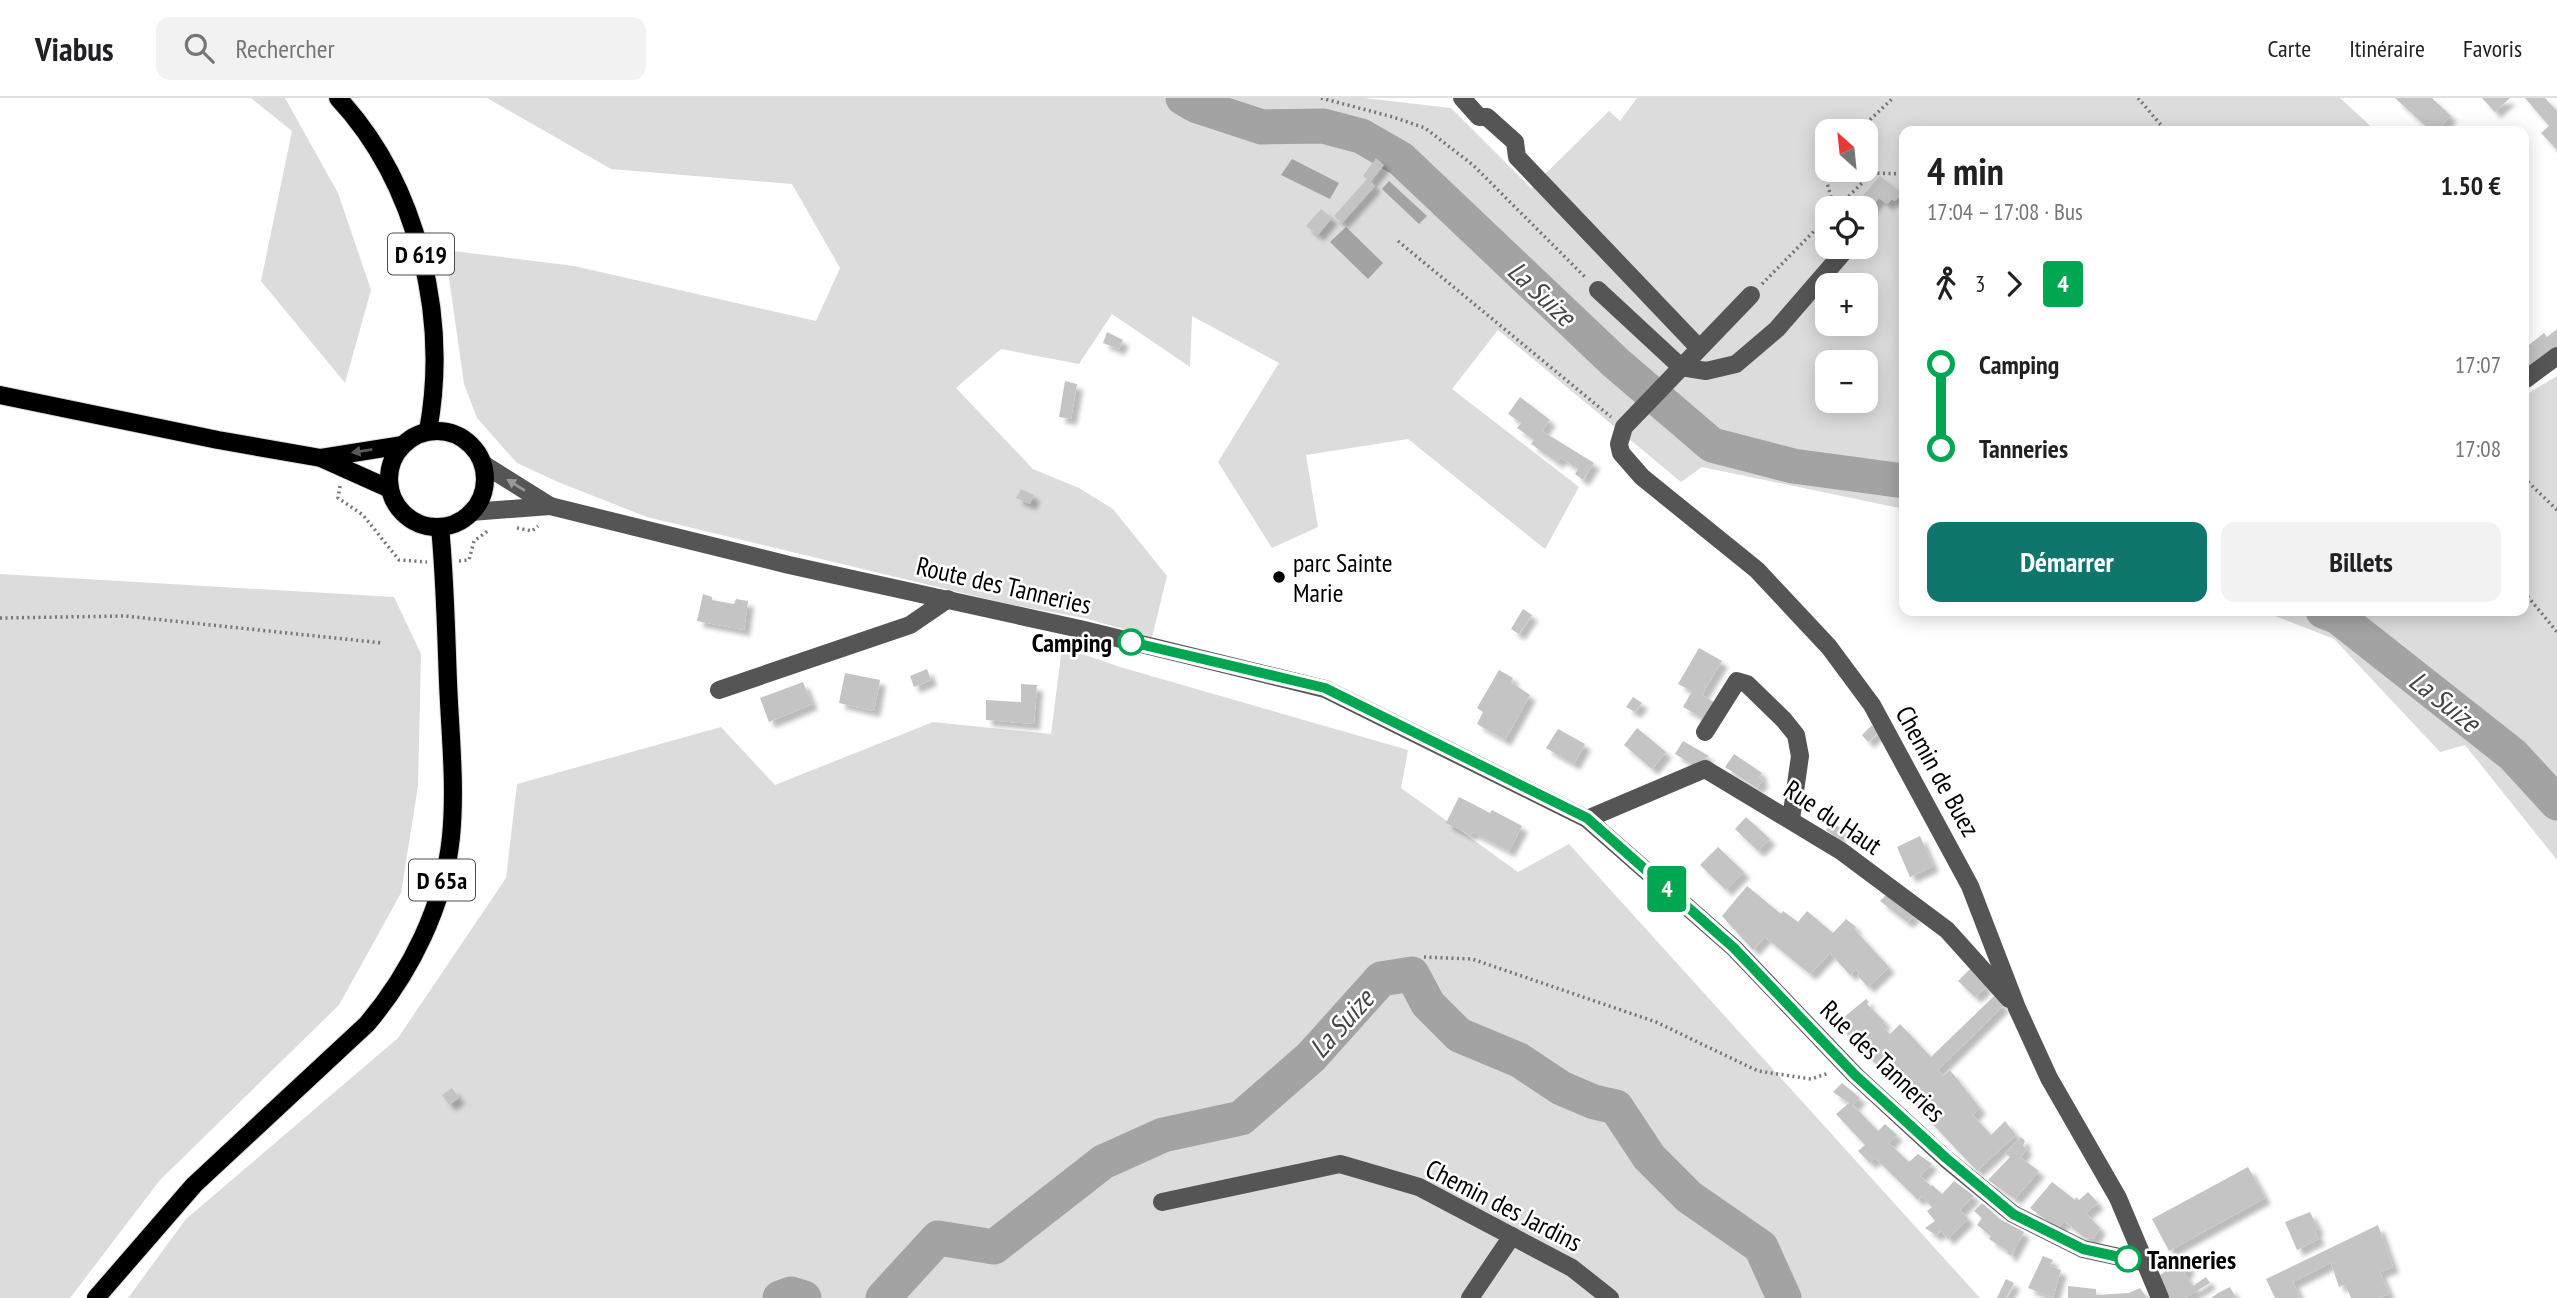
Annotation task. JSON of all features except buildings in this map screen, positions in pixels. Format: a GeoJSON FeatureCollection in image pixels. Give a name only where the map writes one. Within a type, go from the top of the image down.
{"type":"FeatureCollection","features":[{"type":"Feature","properties":{"kind":"main road","name":"D 619"},"geometry":{"type":"LineString","coordinates":[[338,98],[386,160],[413,221],[426,275],[434,344],[433,401],[428,431]]}},
{"type":"Feature","properties":{"kind":"main road"},"geometry":{"type":"LineString","coordinates":[[0,395],[321,458],[390,489]]}},
{"type":"Feature","properties":{"kind":"main road"},"geometry":{"type":"LineString","coordinates":[[428,431],[455,434],[467,441],[483,464],[484,490],[479,502],[462,520],[440,527],[425,526],[412,520],[401,510],[390,489],[390,469],[395,456],[403,444],[428,431]]}},
{"type":"Feature","properties":{"kind":"main road"},"geometry":{"type":"LineString","coordinates":[[321,458],[403,444]]}},
{"type":"Feature","properties":{"kind":"main road","name":"D 65a"},"geometry":{"type":"LineString","coordinates":[[96,1298],[194,1185],[367,1024],[390,996],[410,964],[445,871],[451,836],[453,776],[440,527]]}},
{"type":"Feature","properties":{"kind":"street"},"geometry":{"type":"LineString","coordinates":[[1462,98],[1479,117],[1487,117],[1515,142],[1517,157],[1524,165],[1699,348]]}},
{"type":"Feature","properties":{"kind":"street"},"geometry":{"type":"LineString","coordinates":[[1598,290],[1681,367],[1706,371],[1736,364],[1777,328],[1837,259]]}},
{"type":"Feature","properties":{"kind":"street"},"geometry":{"type":"LineString","coordinates":[[1623,427],[1751,295]]}},
{"type":"Feature","properties":{"kind":"street"},"geometry":{"type":"LineString","coordinates":[[2529,377],[2557,356]]}},
{"type":"Feature","properties":{"kind":"street","name":"Chemin de Buez"},"geometry":{"type":"LineString","coordinates":[[1623,427],[1620,453],[1642,477],[1756,570],[1829,646],[1872,705],[1970,887],[2017,1008],[2049,1078],[2118,1198],[2147,1263]]}},
{"type":"Feature","properties":{"kind":"street","name":"Route des Tanneries"},"geometry":{"type":"LineString","coordinates":[[483,464],[550,506]]}},
{"type":"Feature","properties":{"kind":"street","name":"Route des Tanneries"},"geometry":{"type":"LineString","coordinates":[[471,512],[550,506],[789,565],[1080,629],[1325,688],[1587,818]]}},
{"type":"Feature","properties":{"kind":"street"},"geometry":{"type":"LineString","coordinates":[[719,690],[910,625],[948,599]]}},
{"type":"Feature","properties":{"kind":"street"},"geometry":{"type":"LineString","coordinates":[[1705,732],[1737,681],[1747,684],[1784,720],[1796,735],[1800,756],[1791,819]]}},
{"type":"Feature","properties":{"kind":"street","name":"Rue du Haut"},"geometry":{"type":"LineString","coordinates":[[1587,818],[1706,769],[1841,851],[1947,930],[2017,1008]]}},
{"type":"Feature","properties":{"kind":"street","name":"Rue des Tanneries"},"geometry":{"type":"LineString","coordinates":[[1587,818],[1734,948],[1848,1067],[1946,1158],[2013,1214],[2083,1249],[2147,1263]]}},
{"type":"Feature","properties":{"kind":"street","name":"Chemin des Jardins"},"geometry":{"type":"LineString","coordinates":[[1162,1202],[1340,1164],[1419,1187],[1572,1268],[1611,1298]]}},
{"type":"Feature","properties":{"kind":"street"},"geometry":{"type":"LineString","coordinates":[[1470,1298],[1512,1236]]}},
{"type":"Feature","properties":{"kind":"street"},"geometry":{"type":"LineString","coordinates":[[2147,1263],[2160,1298]]}},
{"type":"Feature","properties":{"kind":"path"},"geometry":{"type":"LineString","coordinates":[[1321,98],[1425,128],[1473,165],[1598,290]]}},
{"type":"Feature","properties":{"kind":"path"},"geometry":{"type":"LineString","coordinates":[[1870,119],[1892,98]]}},
{"type":"Feature","properties":{"kind":"path"},"geometry":{"type":"LineString","coordinates":[[2138,98],[2162,126]]}},
{"type":"Feature","properties":{"kind":"path"},"geometry":{"type":"LineString","coordinates":[[1848,196],[1872,173],[1899,174]]}},
{"type":"Feature","properties":{"kind":"path"},"geometry":{"type":"LineString","coordinates":[[1751,295],[1815,230]]}},
{"type":"Feature","properties":{"kind":"path"},"geometry":{"type":"LineString","coordinates":[[1398,241],[1623,427]]}},
{"type":"Feature","properties":{"kind":"path"},"geometry":{"type":"LineString","coordinates":[[2529,483],[2557,509]]}},
{"type":"Feature","properties":{"kind":"path"},"geometry":{"type":"LineString","coordinates":[[2529,598],[2557,632]]}},
{"type":"Feature","properties":{"kind":"path"},"geometry":{"type":"LineString","coordinates":[[0,618],[125,616],[383,643]]}},
{"type":"Feature","properties":{"kind":"path"},"geometry":{"type":"LineString","coordinates":[[1424,957],[1472,959],[1656,1022],[1758,1071],[1811,1079],[1848,1067]]}},
{"type":"Feature","properties":{"kind":"shaded area"},"geometry":{"type":"Polygon","coordinates":[[[251,98],[285,98],[338,193],[371,290],[345,383],[261,281],[292,131],[251,98]]]}},
{"type":"Feature","properties":{"kind":"shaded area"},"geometry":{"type":"Polygon","coordinates":[[[487,98],[1364,98],[1451,108],[1531,188],[1609,111],[1620,121],[1637,98],[2340,98],[2371,126],[1899,126],[1899,508],[1702,467],[1681,482],[1498,330],[1452,389],[1579,487],[1545,549],[1408,439],[1306,455],[1318,527],[1272,548],[1218,462],[1279,363],[1192,316],[1190,367],[1112,314],[1079,364],[1001,349],[956,388],[1033,469],[1079,488],[1113,509],[1167,576],[1152,637],[1084,618],[1008,604],[647,517],[517,463],[477,418],[464,384],[445,250],[574,266],[816,321],[840,268],[792,184],[611,169],[487,98]]]}},
{"type":"Feature","properties":{"kind":"shaded area"},"geometry":{"type":"Polygon","coordinates":[[[1292,159],[1339,183],[1330,199],[1281,175],[1292,159]]]}},
{"type":"Feature","properties":{"kind":"shaded area"},"geometry":{"type":"Polygon","coordinates":[[[1389,181],[1427,216],[1419,224],[1382,189],[1389,181]]]}},
{"type":"Feature","properties":{"kind":"shaded area"},"geometry":{"type":"Polygon","coordinates":[[[1346,227],[1383,263],[1368,279],[1330,242],[1346,227]]]}},
{"type":"Feature","properties":{"kind":"shaded area"},"geometry":{"type":"Polygon","coordinates":[[[2557,376],[2557,860],[2465,745],[2440,752],[2334,639],[2275,616],[2529,616],[2529,393],[2557,376]]]}},
{"type":"Feature","properties":{"kind":"shaded area"},"geometry":{"type":"Polygon","coordinates":[[[0,574],[394,597],[421,654],[418,786],[401,893],[339,1005],[160,1180],[70,1298],[0,1298],[0,574]]]}},
{"type":"Feature","properties":{"kind":"shaded area"},"geometry":{"type":"Polygon","coordinates":[[[1062,647],[1120,667],[1408,750],[1401,788],[1518,872],[1569,844],[1980,1298],[128,1298],[186,1219],[398,1038],[506,878],[517,784],[721,727],[775,785],[933,722],[1051,734],[1062,647]]]}},
{"type":"Feature","properties":{"kind":"waterway","name":"La Suize"},"geometry":{"type":"LineString","coordinates":[[1183,98],[1195,105],[1262,127],[1323,126],[1361,136],[1401,159],[1616,363],[1712,445],[1793,466],[1899,480]]}},
{"type":"Feature","properties":{"kind":"waterway","name":"La Suize"},"geometry":{"type":"LineString","coordinates":[[2336,616],[2513,755],[2557,803]]}},
{"type":"Feature","properties":{"kind":"waterway","name":"La Suize"},"geometry":{"type":"LineString","coordinates":[[883,1298],[938,1238],[994,1247],[1103,1162],[1163,1135],[1241,1118],[1311,1057],[1381,979],[1412,974],[1428,1004],[1459,1035],[1519,1060],[1561,1088],[1594,1102],[1616,1107],[1649,1157],[1689,1197],[1761,1247],[1784,1298]]}},
{"type":"Feature","properties":{"kind":"waterway","name":"La Suize"},"geometry":{"type":"LineString","coordinates":[[780,1298],[791,1294],[804,1298]]}},
{"type":"Feature","properties":{"kind":"bus line","name":"4"},"geometry":{"type":"LineString","coordinates":[[1131,642],[1325,688],[1587,818],[1734,948],[1855,1075],[1946,1158],[2013,1214],[2083,1249],[2128,1259]]}},
{"type":"Feature","properties":{"kind":"place","name":"parc Sainte Marie"},"geometry":{"type":"Point","coordinates":[1279,577]}},
{"type":"Feature","properties":{"kind":"place","name":"Camping"},"geometry":{"type":"Point","coordinates":[1131,642]}},
{"type":"Feature","properties":{"kind":"place","name":"Tanneries"},"geometry":{"type":"Point","coordinates":[2128,1259]}}]}
